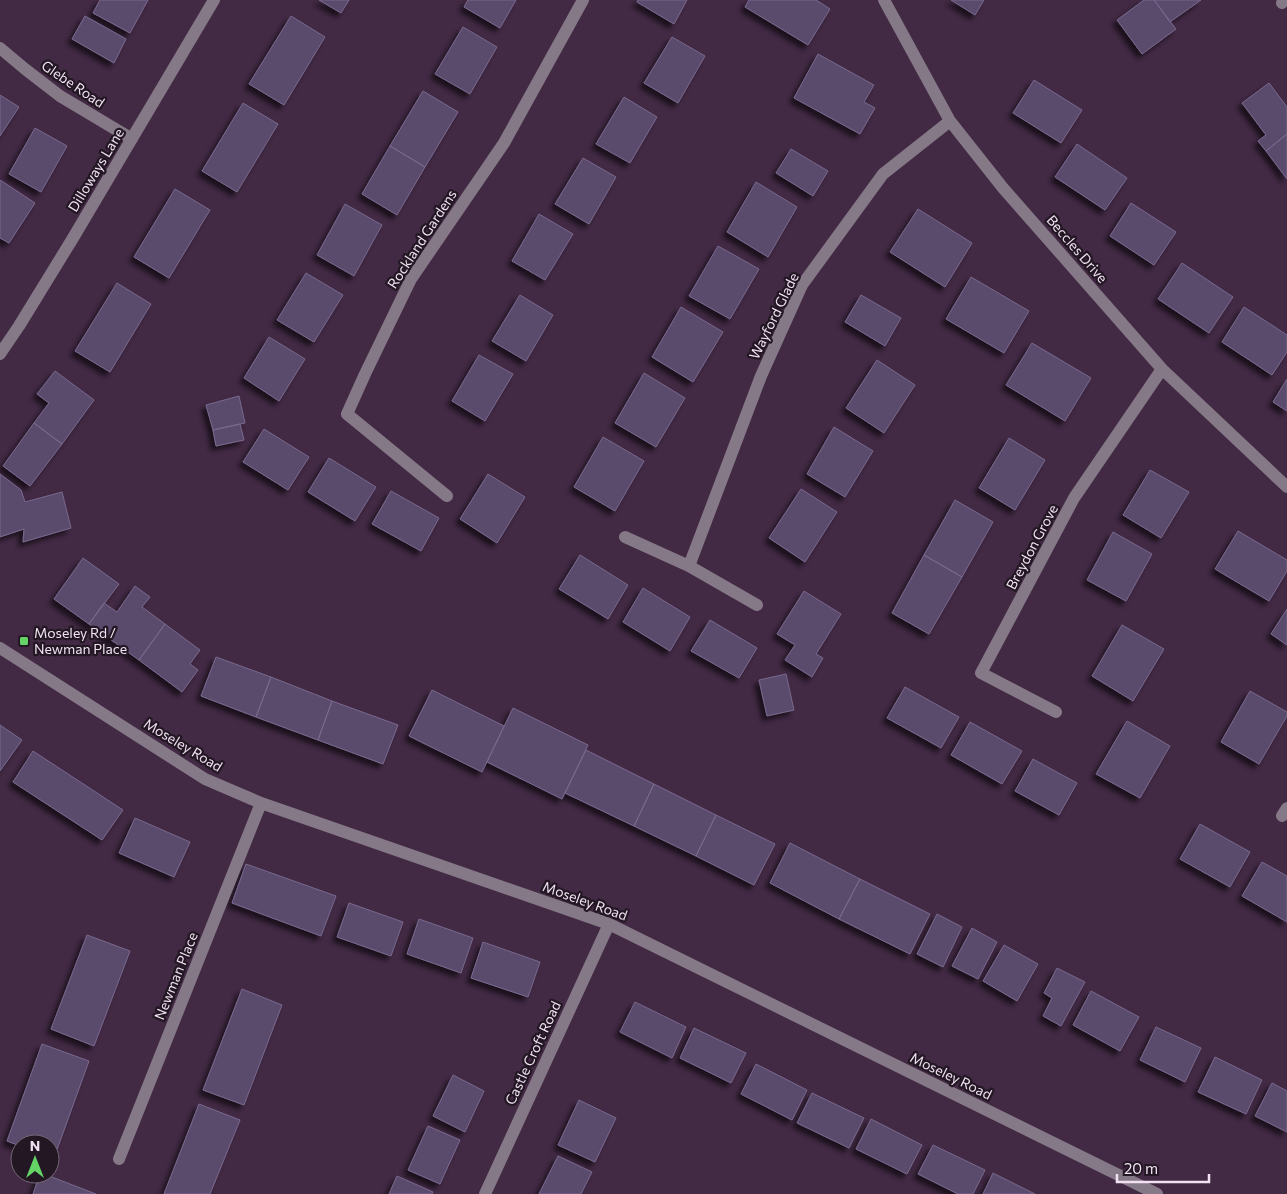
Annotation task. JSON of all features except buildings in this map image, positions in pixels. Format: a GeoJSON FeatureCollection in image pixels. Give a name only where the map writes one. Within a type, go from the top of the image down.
{"type":"FeatureCollection","features":[{"type":"Feature","properties":{"kind":"street","name":"Dilloways Lane"},"geometry":{"type":"LineString","coordinates":[[0,354],[53,270],[214,0]]}},
{"type":"Feature","properties":{"kind":"street","name":"Rockland Gardens"},"geometry":{"type":"LineString","coordinates":[[447,496],[347,414],[411,279],[504,143],[583,0]]}},
{"type":"Feature","properties":{"kind":"street","name":"Beccles Drive"},"geometry":{"type":"LineString","coordinates":[[884,0],[950,121],[1003,188],[1162,369],[1287,487]]}},
{"type":"Feature","properties":{"kind":"street","name":"Glebe Road"},"geometry":{"type":"LineString","coordinates":[[0,48],[60,96],[132,139]]}},
{"type":"Feature","properties":{"kind":"street","name":"Wayford Glade"},"geometry":{"type":"LineString","coordinates":[[689,566],[761,376],[802,285],[883,174],[950,121]]}},
{"type":"Feature","properties":{"kind":"street","name":"Breydon Grove"},"geometry":{"type":"LineString","coordinates":[[1056,712],[981,673],[1074,498],[1162,369]]}},
{"type":"Feature","properties":{"kind":"street"},"geometry":{"type":"LineString","coordinates":[[625,538],[689,566],[757,605]]}},
{"type":"Feature","properties":{"kind":"street","name":"Moseley Road"},"geometry":{"type":"LineString","coordinates":[[0,648],[205,779],[261,804],[609,924],[1157,1194]]}},
{"type":"Feature","properties":{"kind":"street","name":"Newman Place"},"geometry":{"type":"LineString","coordinates":[[120,1159],[261,804]]}},
{"type":"Feature","properties":{"kind":"street","name":"Castle Croft Road"},"geometry":{"type":"LineString","coordinates":[[485,1194],[609,924]]}},
{"type":"Feature","properties":{"kind":"place","name":"Moseley Rd / Newman Place"},"geometry":{"type":"Point","coordinates":[24,641]}}]}
